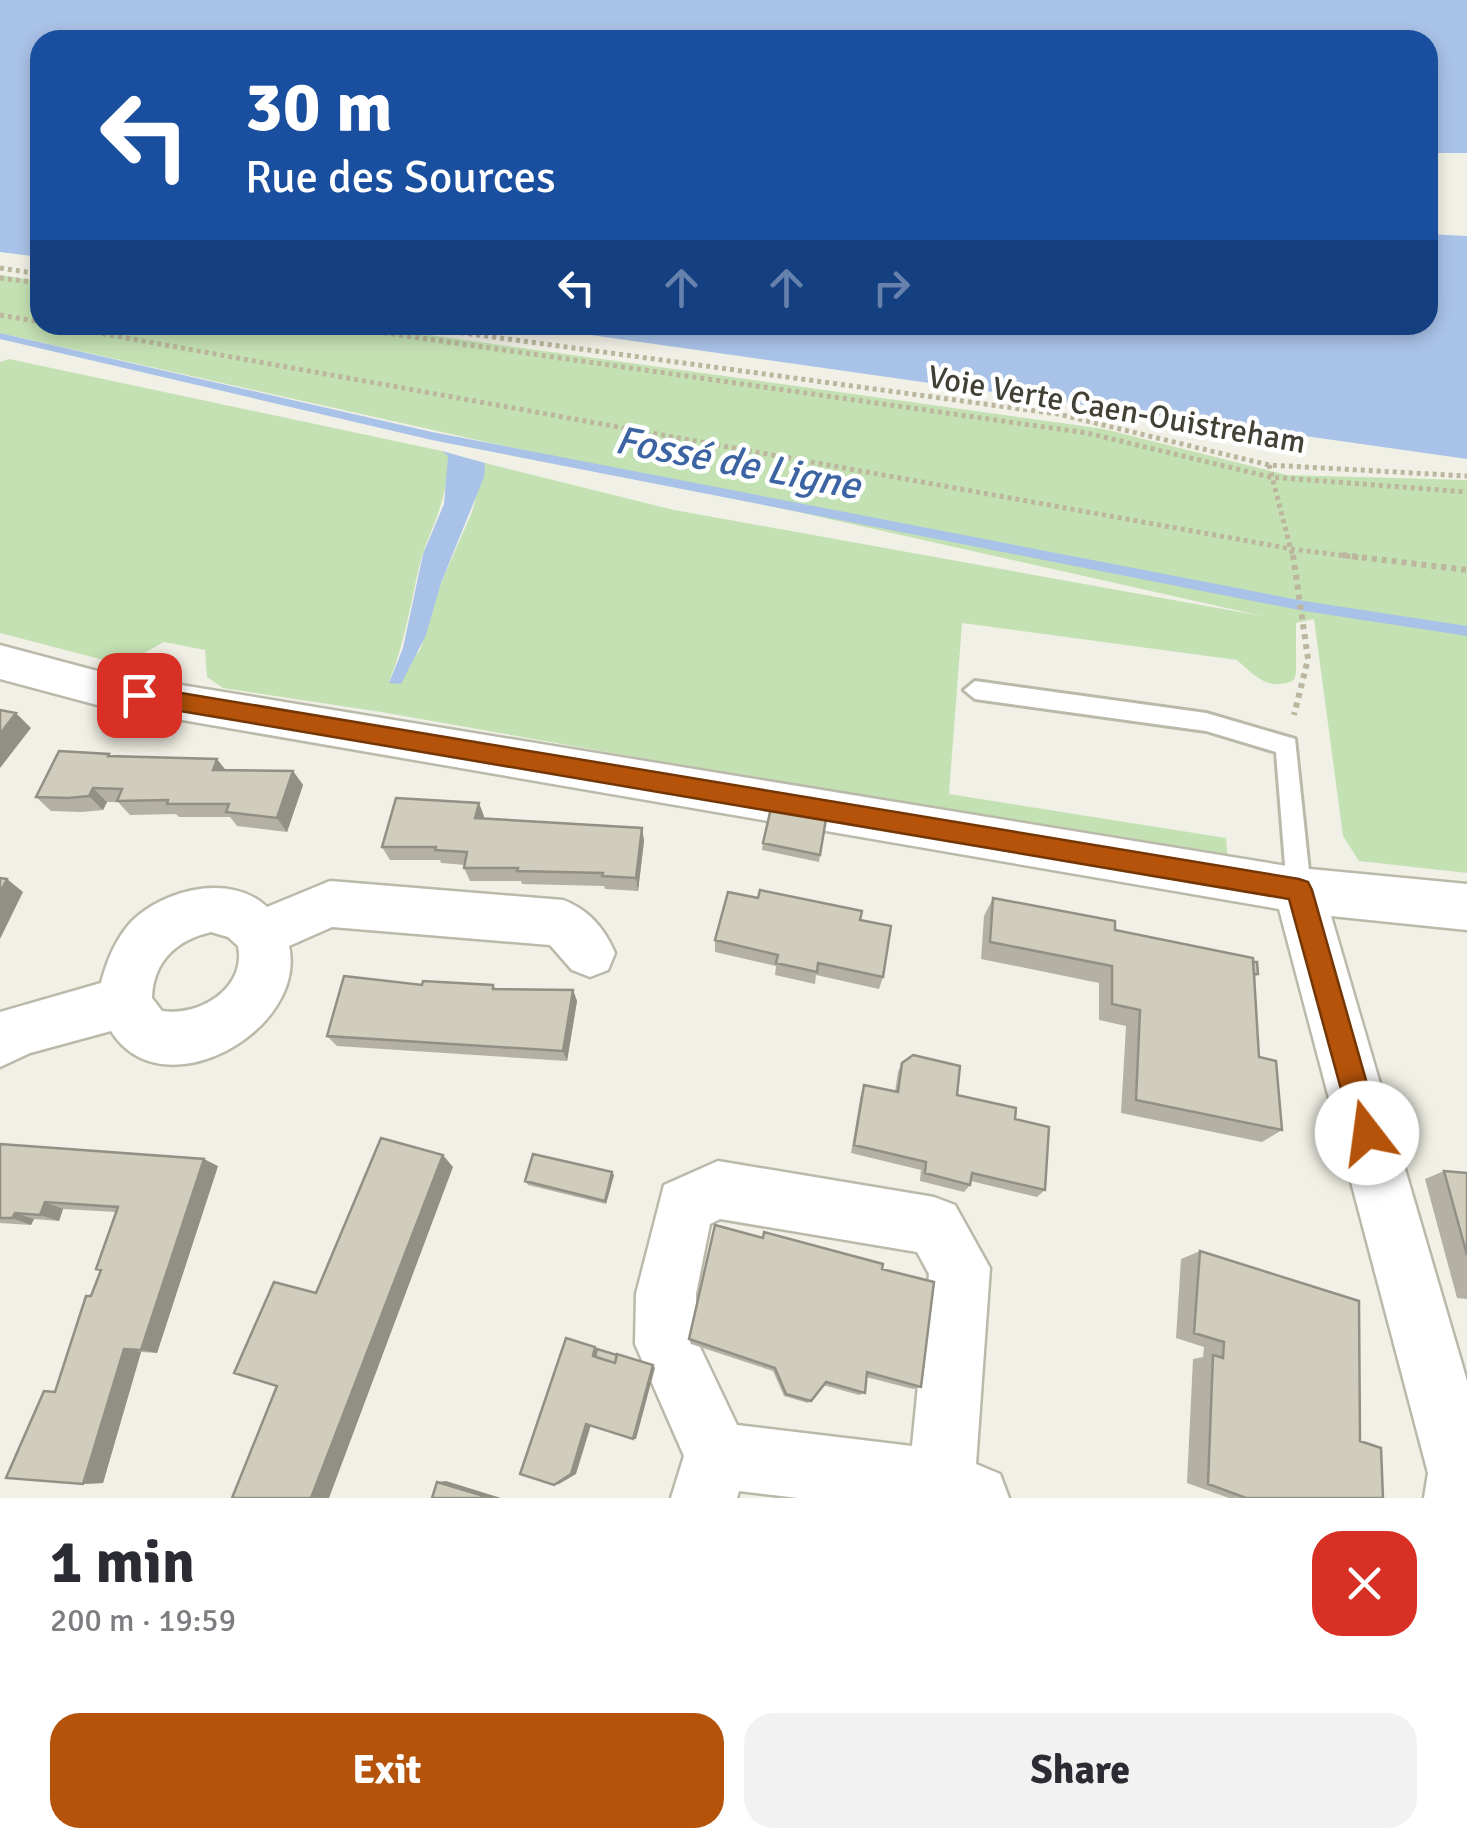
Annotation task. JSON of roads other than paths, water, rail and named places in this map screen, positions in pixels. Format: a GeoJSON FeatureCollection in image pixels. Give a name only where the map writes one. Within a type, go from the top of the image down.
{"type":"FeatureCollection","features":[{"type":"Feature","properties":{"kind":"street"},"geometry":{"type":"LineString","coordinates":[[0,662],[101,688],[1299,890],[1467,907]]}},
{"type":"Feature","properties":{"kind":"street"},"geometry":{"type":"LineString","coordinates":[[1299,890],[1460,1473],[1458,1498]]}},
{"type":"Feature","properties":{"kind":"street"},"geometry":{"type":"LineString","coordinates":[[261,934],[330,904],[564,923],[590,954]]}},
{"type":"Feature","properties":{"kind":"street"},"geometry":{"type":"LineString","coordinates":[[232,911],[250,920],[261,934],[266,952],[264,974],[254,996],[216,1030],[168,1040],[147,1033],[132,1020],[124,1002],[125,981],[133,960],[167,924],[200,912],[232,911]]}},
{"type":"Feature","properties":{"kind":"street"},"geometry":{"type":"LineString","coordinates":[[0,1041],[19,1030],[124,1002]]}},
{"type":"Feature","properties":{"kind":"street"},"geometry":{"type":"LineString","coordinates":[[718,1190],[934,1226],[960,1268],[959,1491],[711,1477],[666,1344],[666,1294],[686,1206],[718,1190]]}},
{"type":"Feature","properties":{"kind":"lane"},"geometry":{"type":"LineString","coordinates":[[975,690],[1206,722],[1286,746],[1299,890]]}},
{"type":"Feature","properties":{"kind":"water"},"geometry":{"type":"Polygon","coordinates":[[[0,0],[1467,0],[1467,153],[1438,153],[1438,30],[30,30],[30,256],[0,252],[0,0]]]}},
{"type":"Feature","properties":{"kind":"water"},"geometry":{"type":"Polygon","coordinates":[[[1438,235],[1467,236],[1467,459],[591,335],[1438,335],[1438,235]]]}},
{"type":"Feature","properties":{"kind":"water"},"geometry":{"type":"Polygon","coordinates":[[[442,451],[485,463],[484,477],[441,583],[426,635],[401,684],[389,683],[403,648],[423,554],[444,504],[448,456],[442,451]]]}},
{"type":"Feature","properties":{"kind":"waterway","name":"Fossé de Ligne"},"geometry":{"type":"LineString","coordinates":[[0,336],[432,436],[1304,606],[1467,631]]}}]}
